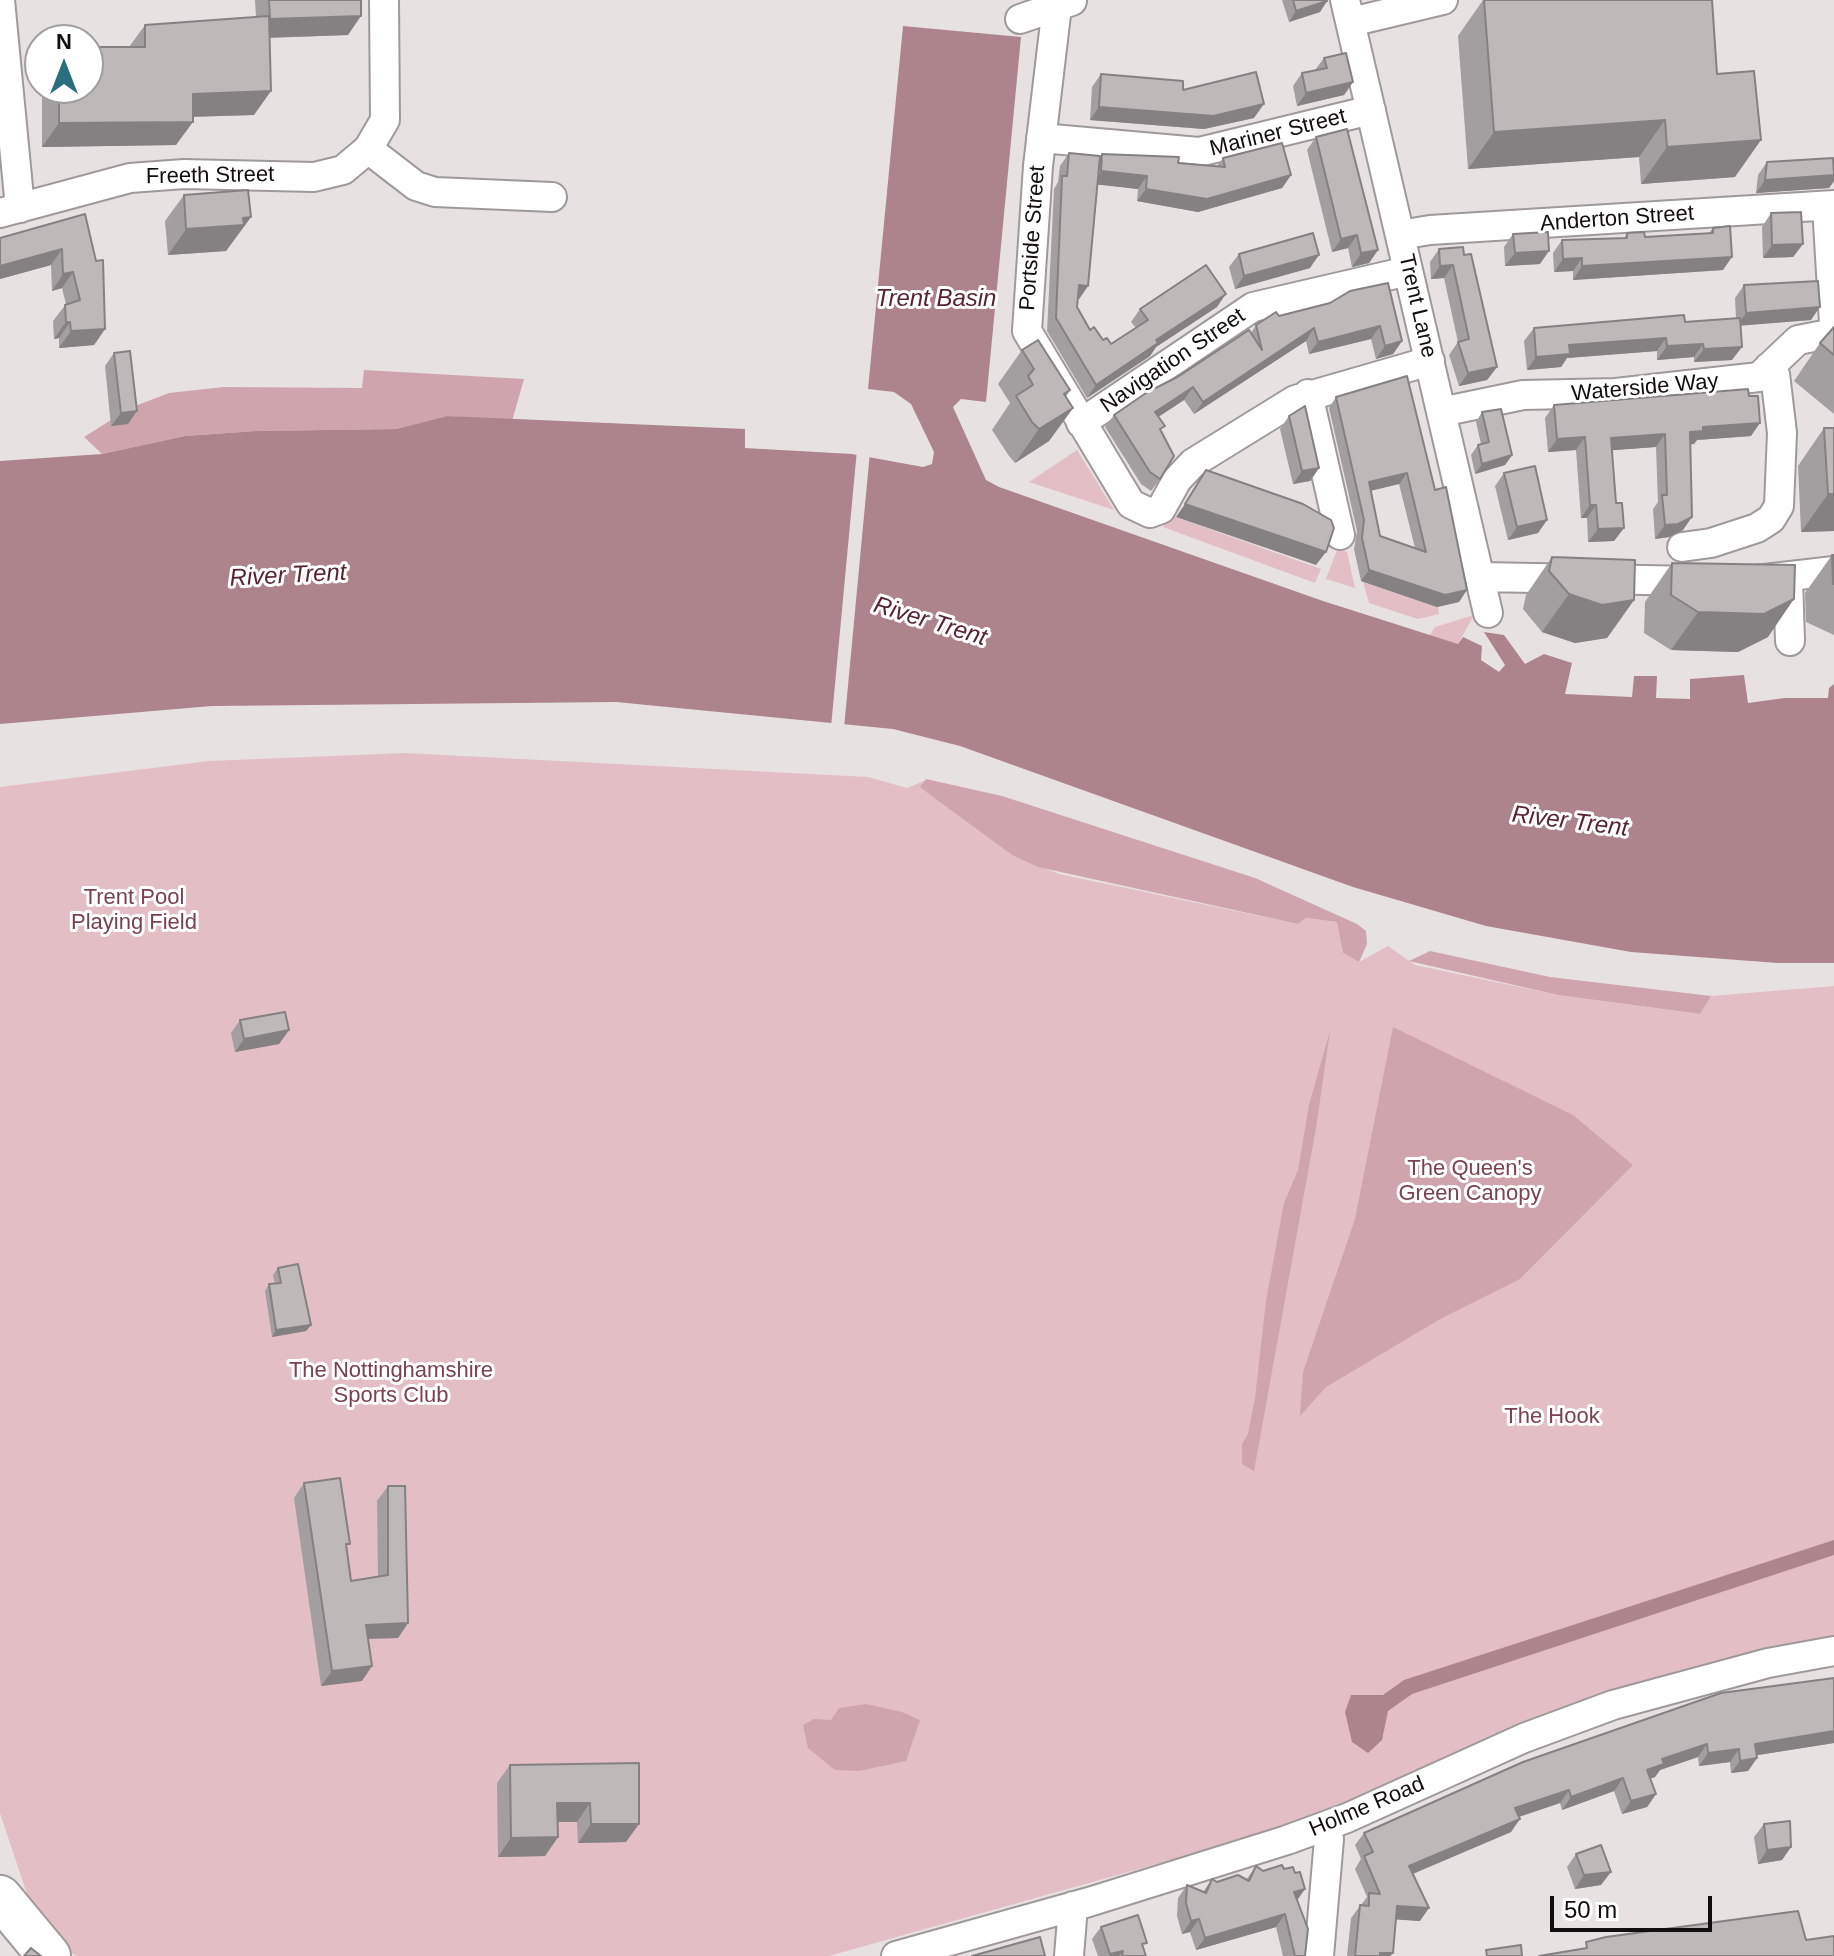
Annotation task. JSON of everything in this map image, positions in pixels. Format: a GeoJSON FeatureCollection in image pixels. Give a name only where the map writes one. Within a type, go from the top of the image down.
{"type":"FeatureCollection","features":[{"type":"Feature","properties":{"kind":"highway"},"geometry":{"type":"LineString","coordinates":[[0,1897],[49,1956]]}},
{"type":"Feature","properties":{"kind":"street"},"geometry":{"type":"LineString","coordinates":[[0,0],[10,210]]}},
{"type":"Feature","properties":{"kind":"street"},"geometry":{"type":"LineString","coordinates":[[384,0],[385,120],[368,149],[416,186],[435,192],[552,197]]}},
{"type":"Feature","properties":{"kind":"street"},"geometry":{"type":"LineString","coordinates":[[1348,11],[1443,0]]}},
{"type":"Feature","properties":{"kind":"street"},"geometry":{"type":"LineString","coordinates":[[1020,19],[1065,3]]}},
{"type":"Feature","properties":{"kind":"street","name":"Portside Street"},"geometry":{"type":"LineString","coordinates":[[1065,3],[1042,129],[1027,331],[1127,500],[1141,510],[1154,513],[1161,509],[1177,480],[1193,463],[1308,394],[1430,361]]}},
{"type":"Feature","properties":{"kind":"street","name":"Trent Lane"},"geometry":{"type":"LineString","coordinates":[[1348,11],[1441,412],[1474,490],[1480,577],[1488,613]]}},
{"type":"Feature","properties":{"kind":"street","name":"Mariner Street"},"geometry":{"type":"LineString","coordinates":[[1042,129],[1199,152],[1371,110]]}},
{"type":"Feature","properties":{"kind":"street","name":"Freeth Street"},"geometry":{"type":"LineString","coordinates":[[10,210],[144,176],[314,177],[343,170],[368,149]]}},
{"type":"Feature","properties":{"kind":"street"},"geometry":{"type":"LineString","coordinates":[[1830,205],[1834,323]]}},
{"type":"Feature","properties":{"kind":"street","name":"Anderton Street"},"geometry":{"type":"LineString","coordinates":[[1400,235],[1430,230],[1830,205]]}},
{"type":"Feature","properties":{"kind":"street","name":"Navigation Street"},"geometry":{"type":"LineString","coordinates":[[1081,423],[1253,307],[1408,271]]}},
{"type":"Feature","properties":{"kind":"street","name":"Waterside Way"},"geometry":{"type":"LineString","coordinates":[[1441,412],[1523,395],[1616,393],[1759,377],[1798,340],[1834,333]]}},
{"type":"Feature","properties":{"kind":"street"},"geometry":{"type":"LineString","coordinates":[[1682,547],[1757,528],[1771,519],[1779,506],[1782,433],[1775,374],[1769,367]]}},
{"type":"Feature","properties":{"kind":"street"},"geometry":{"type":"LineString","coordinates":[[1308,394],[1340,535]]}},
{"type":"Feature","properties":{"kind":"street"},"geometry":{"type":"LineString","coordinates":[[1480,577],[1610,581],[1788,579],[1834,571]]}},
{"type":"Feature","properties":{"kind":"street"},"geometry":{"type":"LineString","coordinates":[[1788,579],[1790,641]]}},
{"type":"Feature","properties":{"kind":"street","name":"Holme Road"},"geometry":{"type":"LineString","coordinates":[[896,1956],[1073,1906],[1326,1827],[1524,1738],[1613,1705],[1768,1663],[1834,1651]]}},
{"type":"Feature","properties":{"kind":"street"},"geometry":{"type":"LineString","coordinates":[[1319,1956],[1329,1839],[1326,1827]]}},
{"type":"Feature","properties":{"kind":"street"},"geometry":{"type":"LineString","coordinates":[[1069,1956],[1073,1906]]}},
{"type":"Feature","properties":{"kind":"green space"},"geometry":{"type":"Polygon","coordinates":[[[364,370],[524,379],[512,421],[447,416],[396,429],[256,431],[185,436],[102,454],[84,437],[130,408],[169,393],[224,387],[362,388],[364,370]]]}},
{"type":"Feature","properties":{"kind":"green space"},"geometry":{"type":"Polygon","coordinates":[[[1077,450],[1095,479],[1114,510],[1029,482],[1077,450]]]}},
{"type":"Feature","properties":{"kind":"green space"},"geometry":{"type":"Polygon","coordinates":[[[1170,515],[1321,569],[1315,583],[1163,527],[1170,515]]]}},
{"type":"Feature","properties":{"kind":"green space"},"geometry":{"type":"Polygon","coordinates":[[[1338,547],[1347,552],[1355,588],[1326,579],[1338,547]]]}},
{"type":"Feature","properties":{"kind":"green space"},"geometry":{"type":"Polygon","coordinates":[[[1363,582],[1438,607],[1439,614],[1418,619],[1369,603],[1363,582]]]}},
{"type":"Feature","properties":{"kind":"green space"},"geometry":{"type":"Polygon","coordinates":[[[1474,615],[1458,644],[1429,636],[1435,627],[1474,615]]]}},
{"type":"Feature","properties":{"kind":"green space"},"geometry":{"type":"Polygon","coordinates":[[[405,753],[868,777],[907,788],[924,781],[941,803],[1012,855],[1059,874],[1298,924],[1306,918],[1338,922],[1343,953],[1359,962],[1388,946],[1415,965],[1558,995],[1699,1014],[1711,996],[1834,986],[1834,1640],[1249,1838],[829,1956],[76,1956],[61,1946],[28,1897],[0,1813],[0,787],[209,761],[405,753]]]}},
{"type":"Feature","properties":{"kind":"green space"},"geometry":{"type":"Polygon","coordinates":[[[926,779],[1002,796],[1255,878],[1357,924],[1366,931],[1367,944],[1359,962],[1343,953],[1337,922],[1306,918],[1298,924],[1038,867],[1012,855],[920,787],[926,779]]]}},
{"type":"Feature","properties":{"kind":"green space"},"geometry":{"type":"Polygon","coordinates":[[[1430,951],[1550,977],[1711,996],[1700,1014],[1558,995],[1409,961],[1430,951]]]}},
{"type":"Feature","properties":{"kind":"green space","name":"The Queen's Green Canopy"},"geometry":{"type":"Polygon","coordinates":[[[1393,1027],[1573,1115],[1633,1165],[1520,1279],[1442,1318],[1326,1387],[1300,1416],[1303,1372],[1355,1219],[1393,1027]]]}},
{"type":"Feature","properties":{"kind":"green space"},"geometry":{"type":"Polygon","coordinates":[[[1330,1031],[1316,1128],[1254,1471],[1242,1464],[1242,1444],[1248,1434],[1255,1398],[1266,1301],[1284,1203],[1298,1170],[1309,1105],[1330,1031]]]}},
{"type":"Feature","properties":{"kind":"green space"},"geometry":{"type":"Polygon","coordinates":[[[866,1704],[902,1712],[920,1720],[906,1761],[859,1771],[835,1770],[808,1748],[803,1725],[814,1719],[831,1720],[839,1708],[866,1704]]]}},
{"type":"Feature","properties":{"kind":"water"},"geometry":{"type":"Polygon","coordinates":[[[903,26],[1021,37],[986,402],[961,399],[953,407],[986,480],[1323,601],[1458,644],[1463,637],[1482,646],[1481,660],[1499,672],[1505,665],[1484,632],[1504,635],[1525,664],[1544,654],[1572,663],[1565,694],[1632,697],[1634,676],[1657,676],[1656,698],[1690,699],[1690,679],[1744,675],[1748,703],[1785,698],[1828,698],[1829,688],[1834,684],[1834,963],[1778,963],[1631,952],[1486,926],[1353,887],[960,746],[893,729],[616,702],[212,706],[0,724],[0,461],[102,454],[185,436],[256,431],[396,429],[447,416],[745,429],[745,448],[852,454],[923,467],[932,464],[934,452],[911,404],[894,392],[868,389],[903,26]]]}},
{"type":"Feature","properties":{"kind":"water"},"geometry":{"type":"Polygon","coordinates":[[[1834,1540],[1834,1555],[1412,1694],[1388,1711],[1382,1740],[1368,1753],[1352,1742],[1345,1712],[1351,1695],[1383,1695],[1404,1680],[1834,1540]]]}},
{"type":"Feature","properties":{"kind":"pier"},"geometry":{"type":"Polygon","coordinates":[[[857,450],[870,452],[844,728],[831,727],[857,450]]]}},
{"type":"Feature","properties":{"kind":"building"},"geometry":{"type":"Polygon","coordinates":[[[269,0],[361,0],[361,16],[270,19],[269,0]]]}},
{"type":"Feature","properties":{"kind":"building"},"geometry":{"type":"Polygon","coordinates":[[[1293,0],[1327,0],[1327,1],[1296,11],[1293,0]]]}},
{"type":"Feature","properties":{"kind":"building"},"geometry":{"type":"Polygon","coordinates":[[[1484,0],[1712,0],[1717,74],[1754,71],[1761,140],[1667,147],[1665,120],[1494,132],[1484,0]]]}},
{"type":"Feature","properties":{"kind":"building"},"geometry":{"type":"Polygon","coordinates":[[[269,16],[271,91],[193,94],[193,122],[59,123],[59,104],[104,104],[104,47],[145,47],[145,25],[269,16]]]}},
{"type":"Feature","properties":{"kind":"building"},"geometry":{"type":"Polygon","coordinates":[[[1346,53],[1353,82],[1306,93],[1302,73],[1327,68],[1324,58],[1346,53]]]}},
{"type":"Feature","properties":{"kind":"building"},"geometry":{"type":"Polygon","coordinates":[[[1256,72],[1264,104],[1213,116],[1099,107],[1101,74],[1183,81],[1183,90],[1256,72]]]}},
{"type":"Feature","properties":{"kind":"building"},"geometry":{"type":"Polygon","coordinates":[[[1347,129],[1378,250],[1361,253],[1357,235],[1341,239],[1316,137],[1347,129]]]}},
{"type":"Feature","properties":{"kind":"building"},"geometry":{"type":"Polygon","coordinates":[[[1282,143],[1291,175],[1207,199],[1146,189],[1147,176],[1101,171],[1102,154],[1179,157],[1178,163],[1225,167],[1223,158],[1282,143]]]}},
{"type":"Feature","properties":{"kind":"building"},"geometry":{"type":"Polygon","coordinates":[[[1069,153],[1100,156],[1088,286],[1079,285],[1077,307],[1090,330],[1094,327],[1103,340],[1107,338],[1111,344],[1148,320],[1140,309],[1206,265],[1226,294],[1156,340],[1158,343],[1096,385],[1056,318],[1062,176],[1067,176],[1069,153]]]}},
{"type":"Feature","properties":{"kind":"building"},"geometry":{"type":"Polygon","coordinates":[[[1833,158],[1834,175],[1765,180],[1767,162],[1833,158]]]}},
{"type":"Feature","properties":{"kind":"building"},"geometry":{"type":"Polygon","coordinates":[[[248,190],[251,217],[243,218],[244,225],[186,229],[184,195],[248,190]]]}},
{"type":"Feature","properties":{"kind":"building"},"geometry":{"type":"Polygon","coordinates":[[[1801,212],[1803,244],[1772,245],[1771,213],[1801,212]]]}},
{"type":"Feature","properties":{"kind":"building"},"geometry":{"type":"Polygon","coordinates":[[[85,214],[96,261],[103,260],[105,329],[71,331],[70,322],[66,322],[65,305],[80,300],[73,272],[63,274],[62,249],[0,266],[0,238],[85,214]]]}},
{"type":"Feature","properties":{"kind":"building"},"geometry":{"type":"Polygon","coordinates":[[[1730,226],[1732,257],[1582,266],[1582,258],[1563,259],[1562,240],[1627,238],[1627,233],[1644,232],[1645,237],[1713,233],[1713,228],[1730,226]]]}},
{"type":"Feature","properties":{"kind":"building"},"geometry":{"type":"Polygon","coordinates":[[[1548,232],[1549,251],[1515,253],[1513,234],[1548,232]]]}},
{"type":"Feature","properties":{"kind":"building"},"geometry":{"type":"Polygon","coordinates":[[[1313,233],[1319,255],[1244,276],[1239,254],[1313,233]]]}},
{"type":"Feature","properties":{"kind":"building"},"geometry":{"type":"Polygon","coordinates":[[[1463,247],[1464,255],[1471,254],[1497,367],[1468,373],[1458,342],[1469,339],[1453,265],[1440,266],[1439,249],[1463,247]]]}},
{"type":"Feature","properties":{"kind":"building"},"geometry":{"type":"Polygon","coordinates":[[[1818,281],[1820,307],[1746,313],[1744,285],[1818,281]]]}},
{"type":"Feature","properties":{"kind":"building"},"geometry":{"type":"Polygon","coordinates":[[[1388,283],[1402,341],[1385,346],[1380,326],[1318,342],[1314,328],[1203,402],[1193,387],[1155,412],[1165,426],[1160,429],[1174,456],[1160,479],[1150,472],[1114,415],[1249,330],[1262,350],[1256,325],[1276,312],[1279,316],[1330,303],[1350,291],[1388,283]]]}},
{"type":"Feature","properties":{"kind":"building"},"geometry":{"type":"Polygon","coordinates":[[[1684,315],[1685,322],[1740,318],[1742,347],[1704,349],[1703,344],[1667,346],[1666,338],[1569,345],[1570,354],[1536,357],[1534,328],[1684,315]]]}},
{"type":"Feature","properties":{"kind":"building"},"geometry":{"type":"Polygon","coordinates":[[[1834,327],[1834,355],[1820,343],[1834,327]]]}},
{"type":"Feature","properties":{"kind":"building"},"geometry":{"type":"Polygon","coordinates":[[[1038,340],[1070,390],[1064,394],[1073,408],[1039,429],[1016,396],[1033,385],[1028,376],[1034,369],[1022,350],[1038,340]]]}},
{"type":"Feature","properties":{"kind":"building"},"geometry":{"type":"Polygon","coordinates":[[[130,351],[137,411],[121,413],[114,353],[130,351]]]}},
{"type":"Feature","properties":{"kind":"building"},"geometry":{"type":"Polygon","coordinates":[[[1407,376],[1435,490],[1446,487],[1467,590],[1445,595],[1369,570],[1362,538],[1364,520],[1336,397],[1407,376]],[[1407,473],[1369,482],[1380,536],[1426,552],[1407,473]]]}},
{"type":"Feature","properties":{"kind":"building"},"geometry":{"type":"Polygon","coordinates":[[[1748,389],[1749,396],[1758,396],[1760,423],[1703,427],[1703,431],[1690,432],[1692,517],[1678,524],[1665,525],[1662,495],[1667,495],[1665,434],[1611,438],[1616,503],[1622,503],[1624,528],[1598,529],[1596,505],[1590,505],[1585,437],[1557,439],[1554,405],[1748,389]]]}},
{"type":"Feature","properties":{"kind":"building"},"geometry":{"type":"Polygon","coordinates":[[[1305,406],[1319,468],[1302,471],[1289,416],[1305,406]]]}},
{"type":"Feature","properties":{"kind":"building"},"geometry":{"type":"Polygon","coordinates":[[[1501,409],[1512,455],[1482,464],[1478,445],[1489,442],[1482,412],[1501,409]]]}},
{"type":"Feature","properties":{"kind":"building"},"geometry":{"type":"Polygon","coordinates":[[[1824,428],[1834,428],[1834,494],[1828,494],[1824,428]]]}},
{"type":"Feature","properties":{"kind":"building"},"geometry":{"type":"Polygon","coordinates":[[[1535,466],[1547,520],[1517,527],[1504,473],[1535,466]]]}},
{"type":"Feature","properties":{"kind":"building"},"geometry":{"type":"Polygon","coordinates":[[[1206,470],[1303,504],[1331,520],[1334,528],[1326,552],[1185,504],[1206,470]]]}},
{"type":"Feature","properties":{"kind":"building"},"geometry":{"type":"Polygon","coordinates":[[[1834,555],[1834,584],[1833,584],[1834,555]]]}},
{"type":"Feature","properties":{"kind":"building"},"geometry":{"type":"Polygon","coordinates":[[[1552,557],[1635,560],[1634,600],[1602,605],[1569,594],[1549,571],[1552,557]]]}},
{"type":"Feature","properties":{"kind":"building"},"geometry":{"type":"Polygon","coordinates":[[[1672,563],[1795,565],[1794,599],[1764,614],[1698,612],[1671,595],[1672,563]]]}},
{"type":"Feature","properties":{"kind":"building"},"geometry":{"type":"Polygon","coordinates":[[[285,1012],[289,1030],[244,1039],[240,1020],[285,1012]]]}},
{"type":"Feature","properties":{"kind":"building"},"geometry":{"type":"Polygon","coordinates":[[[298,1264],[311,1325],[276,1330],[269,1284],[281,1283],[278,1268],[298,1264]]]}},
{"type":"Feature","properties":{"kind":"building"},"geometry":{"type":"Polygon","coordinates":[[[340,1478],[350,1544],[346,1544],[351,1581],[388,1575],[388,1486],[405,1486],[408,1623],[366,1625],[372,1666],[332,1671],[304,1483],[340,1478]]]}},
{"type":"Feature","properties":{"kind":"building"},"geometry":{"type":"Polygon","coordinates":[[[1834,1678],[1834,1731],[1755,1744],[1757,1758],[1740,1761],[1739,1749],[1708,1753],[1707,1744],[1662,1759],[1664,1764],[1647,1770],[1656,1794],[1631,1801],[1623,1778],[1571,1797],[1569,1790],[1515,1808],[1520,1819],[1409,1866],[1429,1908],[1397,1906],[1393,1953],[1355,1956],[1360,1905],[1369,1906],[1369,1893],[1380,1894],[1364,1856],[1373,1852],[1364,1833],[1523,1762],[1721,1693],[1834,1678]]]}},
{"type":"Feature","properties":{"kind":"building"},"geometry":{"type":"Polygon","coordinates":[[[639,1763],[639,1824],[591,1824],[590,1803],[557,1803],[558,1837],[511,1838],[510,1765],[639,1763]]]}},
{"type":"Feature","properties":{"kind":"building"},"geometry":{"type":"Polygon","coordinates":[[[1790,1821],[1791,1847],[1767,1850],[1764,1824],[1790,1821]]]}},
{"type":"Feature","properties":{"kind":"building"},"geometry":{"type":"Polygon","coordinates":[[[1601,1845],[1611,1872],[1584,1875],[1576,1854],[1601,1845]]]}},
{"type":"Feature","properties":{"kind":"building"},"geometry":{"type":"Polygon","coordinates":[[[1282,1865],[1284,1869],[1293,1867],[1295,1873],[1300,1872],[1305,1889],[1294,1892],[1308,1929],[1305,1956],[1295,1956],[1285,1914],[1205,1938],[1199,1919],[1191,1921],[1186,1903],[1187,1885],[1206,1893],[1212,1879],[1217,1882],[1238,1875],[1249,1881],[1256,1866],[1263,1871],[1282,1865]]]}},
{"type":"Feature","properties":{"kind":"building"},"geometry":{"type":"Polygon","coordinates":[[[1798,1911],[1806,1940],[1834,1936],[1834,1956],[1539,1956],[1587,1948],[1586,1942],[1606,1937],[1798,1911]]]}},
{"type":"Feature","properties":{"kind":"building"},"geometry":{"type":"Polygon","coordinates":[[[1138,1915],[1147,1943],[1142,1944],[1146,1956],[1122,1956],[1123,1951],[1110,1954],[1101,1927],[1138,1915]]]}},
{"type":"Feature","properties":{"kind":"building"},"geometry":{"type":"Polygon","coordinates":[[[1040,1937],[1045,1956],[972,1956],[1040,1937]]]}},
{"type":"Feature","properties":{"kind":"building"},"geometry":{"type":"Polygon","coordinates":[[[1521,1945],[1522,1956],[1487,1956],[1486,1950],[1521,1945]]]}},
{"type":"Feature","properties":{"kind":"building"},"geometry":{"type":"Polygon","coordinates":[[[31,1948],[41,1956],[24,1956],[31,1948]]]}},
{"type":"Feature","properties":{"kind":"water label","name":"Trent Basin"},"geometry":{"type":"Point","coordinates":[936,299]}},
{"type":"Feature","properties":{"kind":"water label","name":"River Trent"},"geometry":{"type":"Point","coordinates":[288,576]}},
{"type":"Feature","properties":{"kind":"water label","name":"River Trent"},"geometry":{"type":"Point","coordinates":[930,622]}},
{"type":"Feature","properties":{"kind":"water label","name":"River Trent"},"geometry":{"type":"Point","coordinates":[1570,822]}},
{"type":"Feature","properties":{"kind":"park label","name":"Trent Pool Playing Field"},"geometry":{"type":"Point","coordinates":[134,910]}},
{"type":"Feature","properties":{"kind":"park label","name":"The Nottinghamshire Sports Club"},"geometry":{"type":"Point","coordinates":[391,1384]}},
{"type":"Feature","properties":{"kind":"park label","name":"The Hook"},"geometry":{"type":"Point","coordinates":[1552,1417]}}]}
